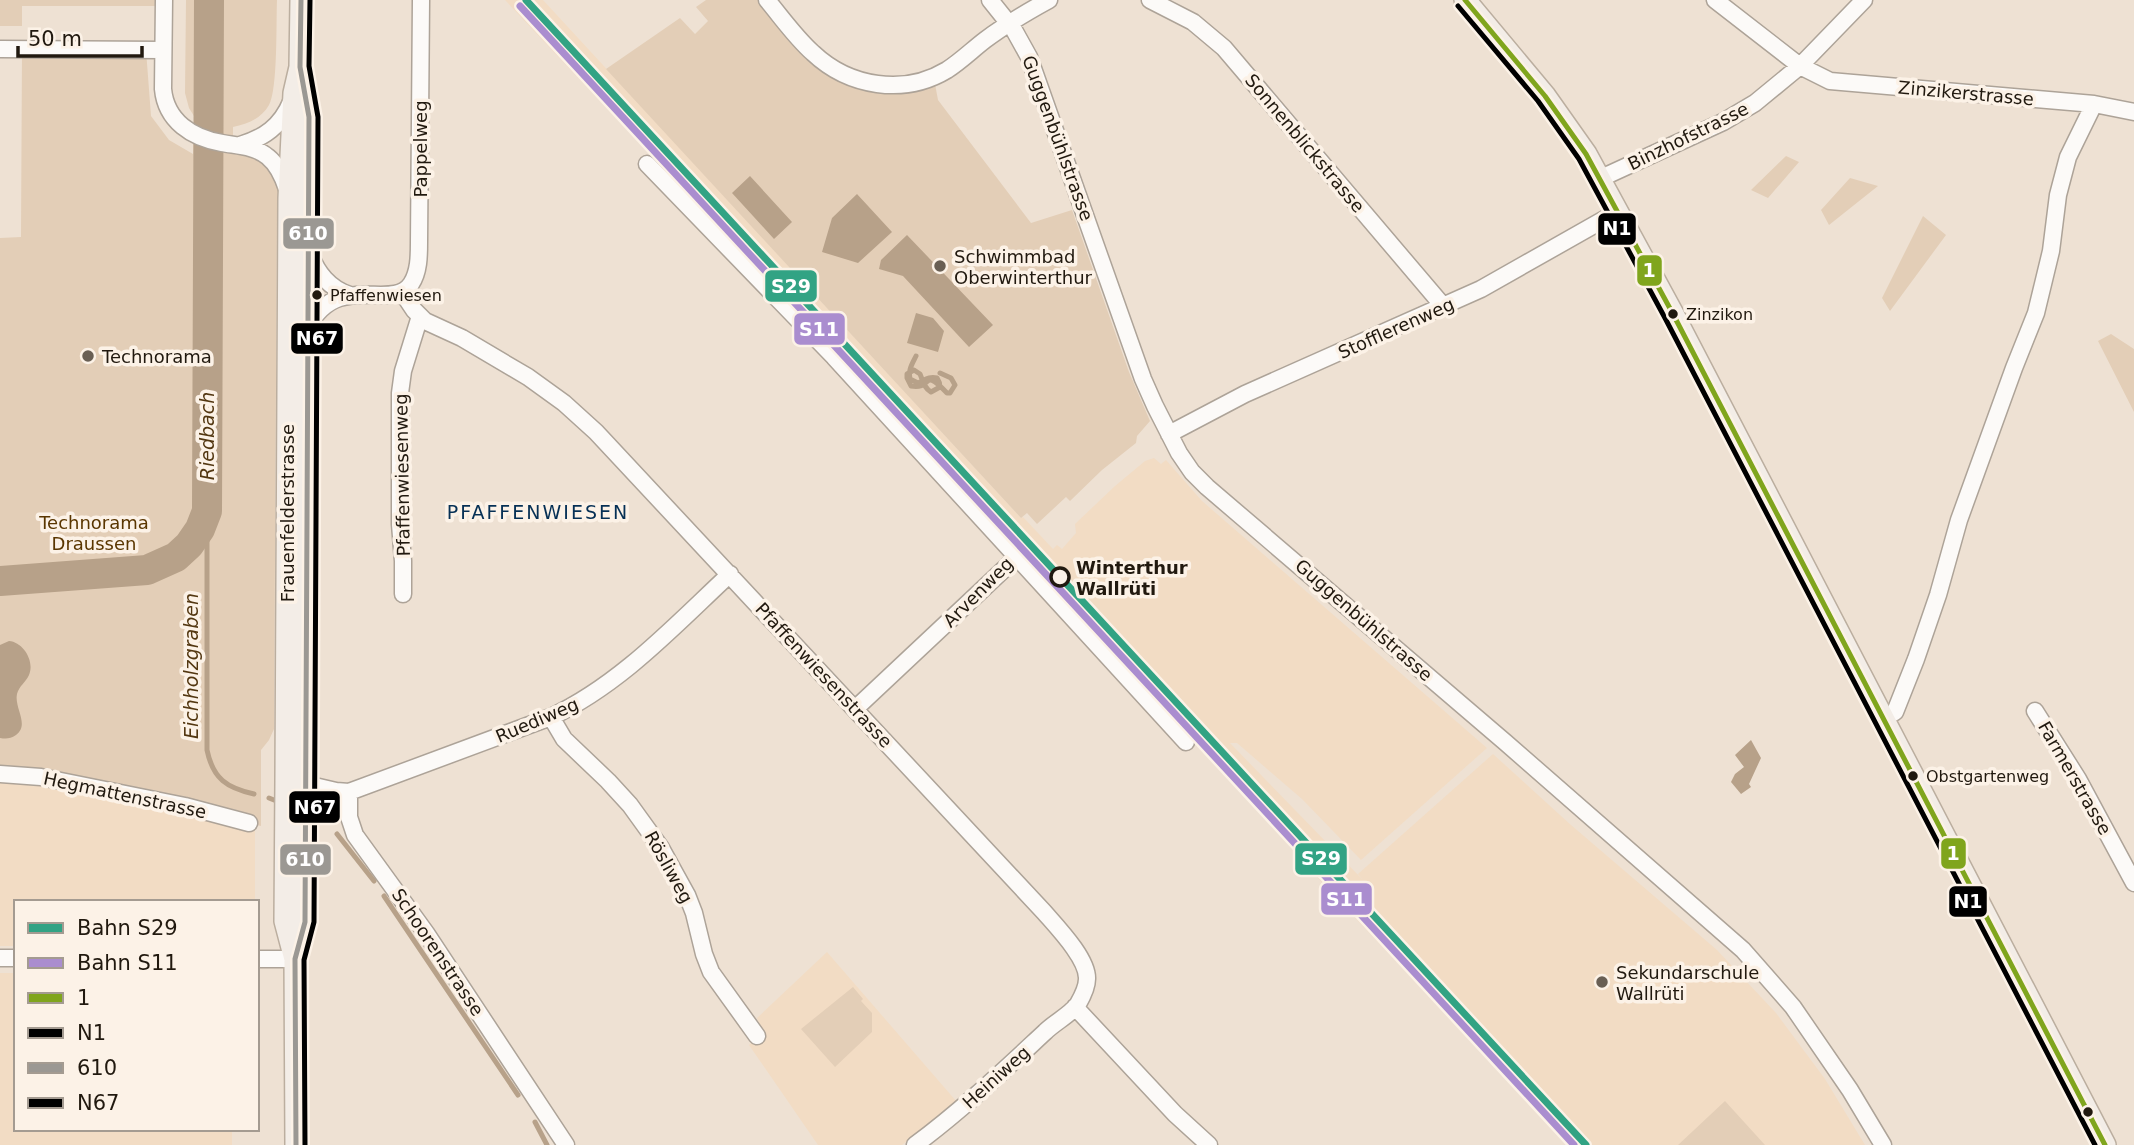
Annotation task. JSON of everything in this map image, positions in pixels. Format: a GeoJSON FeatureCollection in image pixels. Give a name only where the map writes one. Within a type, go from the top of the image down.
{"type":"FeatureCollection","features":[{"type":"Feature","properties":{"kind":"main road","name":"Frauenfelderstrasse"},"geometry":{"type":"LineString","coordinates":[[295,959],[304,925],[306,784],[309,117],[300,66],[301,0]]}},
{"type":"Feature","properties":{"kind":"main road"},"geometry":{"type":"LineString","coordinates":[[1465,0],[1545,96],[1581,146],[1673,314],[2105,1145]]}},
{"type":"Feature","properties":{"kind":"main road","name":"Frauenfelderstrasse"},"geometry":{"type":"LineString","coordinates":[[296,1145],[295,959],[285,921],[289,198],[294,93],[300,66]]}},
{"type":"Feature","properties":{"kind":"street"},"geometry":{"type":"LineString","coordinates":[[164,0],[163,89],[167,107],[174,119],[194,133],[222,143],[257,150],[269,158],[282,176],[289,198]]}},
{"type":"Feature","properties":{"kind":"street","name":"Pappelweg"},"geometry":{"type":"LineString","coordinates":[[402,292],[414,279],[419,254],[421,0]]}},
{"type":"Feature","properties":{"kind":"street"},"geometry":{"type":"LineString","coordinates":[[767,0],[818,58],[846,75],[875,84],[908,84],[938,75],[1010,23],[1049,0]]}},
{"type":"Feature","properties":{"kind":"street","name":"Guggenbühlstrasse"},"geometry":{"type":"LineString","coordinates":[[990,0],[1010,23],[1030,57],[1143,379],[1186,465],[1215,495],[1321,583],[1731,938],[1793,1007],[1850,1090],[1883,1145]]}},
{"type":"Feature","properties":{"kind":"street","name":"Sonnenblickstrasse"},"geometry":{"type":"LineString","coordinates":[[1150,0],[1193,22],[1224,48],[1444,307]]}},
{"type":"Feature","properties":{"kind":"street","name":"Zinzikerstrasse"},"geometry":{"type":"LineString","coordinates":[[1715,0],[1801,66],[1830,81],[2094,104],[2134,112]]}},
{"type":"Feature","properties":{"kind":"street","name":"Binzhofstrasse"},"geometry":{"type":"LineString","coordinates":[[1599,179],[1723,122],[1755,103],[1801,66],[1864,0]]}},
{"type":"Feature","properties":{"kind":"street"},"geometry":{"type":"LineString","coordinates":[[0,49],[163,50]]}},
{"type":"Feature","properties":{"kind":"street"},"geometry":{"type":"LineString","coordinates":[[240,145],[264,136],[275,128],[287,111],[294,93]]}},
{"type":"Feature","properties":{"kind":"street"},"geometry":{"type":"LineString","coordinates":[[1884,718],[1895,712],[1916,659],[1938,595],[1959,520],[2036,313],[2051,251],[2058,195],[2068,157],[2094,104]]}},
{"type":"Feature","properties":{"kind":"street","name":"Arvenweg"},"geometry":{"type":"LineString","coordinates":[[647,164],[834,357],[1017,557],[855,709]]}},
{"type":"Feature","properties":{"kind":"street","name":"Stofflerenweg"},"geometry":{"type":"LineString","coordinates":[[1169,434],[1245,394],[1444,307],[1617,212]]}},
{"type":"Feature","properties":{"kind":"street"},"geometry":{"type":"LineString","coordinates":[[309,249],[314,265],[328,282],[350,295]]}},
{"type":"Feature","properties":{"kind":"street"},"geometry":{"type":"LineString","coordinates":[[308,327],[313,318],[338,298],[350,295],[393,295],[402,292]]}},
{"type":"Feature","properties":{"kind":"street","name":"Pfaffenwiesenstrasse"},"geometry":{"type":"LineString","coordinates":[[402,292],[420,316],[513,367],[564,403],[608,445],[730,574],[1067,940],[1083,964],[1087,978],[1075,1007]]}},
{"type":"Feature","properties":{"kind":"street","name":"Pfaffenwiesenweg"},"geometry":{"type":"LineString","coordinates":[[403,594],[400,393],[406,360],[420,316]]}},
{"type":"Feature","properties":{"kind":"street"},"geometry":{"type":"LineString","coordinates":[[1017,557],[1186,742]]}},
{"type":"Feature","properties":{"kind":"street","name":"Ruediweg"},"geometry":{"type":"LineString","coordinates":[[349,792],[551,717],[589,698],[619,676],[730,574]]}},
{"type":"Feature","properties":{"kind":"street","name":"Farmerstrasse"},"geometry":{"type":"LineString","coordinates":[[2035,711],[2078,779],[2134,883]]}},
{"type":"Feature","properties":{"kind":"street","name":"Rösliweg"},"geometry":{"type":"LineString","coordinates":[[551,717],[564,739],[630,805],[666,857],[691,904],[711,972],[757,1036]]}},
{"type":"Feature","properties":{"kind":"street","name":"Hegmattenstrasse"},"geometry":{"type":"LineString","coordinates":[[0,774],[41,777],[185,806],[249,823]]}},
{"type":"Feature","properties":{"kind":"street"},"geometry":{"type":"LineString","coordinates":[[306,784],[349,792]]}},
{"type":"Feature","properties":{"kind":"street","name":"Schoorenstrasse"},"geometry":{"type":"LineString","coordinates":[[349,792],[349,817],[355,835],[426,933],[566,1145]]}},
{"type":"Feature","properties":{"kind":"street"},"geometry":{"type":"LineString","coordinates":[[259,959],[295,959]]}},
{"type":"Feature","properties":{"kind":"street"},"geometry":{"type":"LineString","coordinates":[[1075,1007],[1175,1114],[1209,1145]]}},
{"type":"Feature","properties":{"kind":"street","name":"Heiniweg"},"geometry":{"type":"LineString","coordinates":[[915,1145],[962,1108],[1075,1007]]}},
{"type":"Feature","properties":{"kind":"shaded area"},"geometry":{"type":"Polygon","coordinates":[[[505,0],[543,0],[1021,518],[1023,517],[1053,549],[1057,545],[1062,549],[1076,533],[1075,524],[1145,461],[1154,458],[1161,464],[1166,460],[1202,501],[1487,748],[1361,860],[1302,799],[1237,743],[1230,743],[1362,879],[1358,874],[1493,754],[1717,950],[1776,1013],[1825,1079],[1865,1145],[1569,1145],[1327,888],[1107,641],[505,0]]]}},
{"type":"Feature","properties":{"kind":"shaded area"},"geometry":{"type":"Polygon","coordinates":[[[750,176],[792,222],[774,239],[732,193],[750,176]]]}},
{"type":"Feature","properties":{"kind":"shaded area"},"geometry":{"type":"Polygon","coordinates":[[[857,194],[892,232],[858,263],[822,252],[832,218],[857,194]]]}},
{"type":"Feature","properties":{"kind":"shaded area"},"geometry":{"type":"Polygon","coordinates":[[[907,235],[993,325],[969,347],[903,276],[879,269],[881,260],[907,235]]]}},
{"type":"Feature","properties":{"kind":"shaded area"},"geometry":{"type":"Polygon","coordinates":[[[916,313],[933,318],[944,331],[938,352],[907,343],[916,313]]]}},
{"type":"Feature","properties":{"kind":"shaded area"},"geometry":{"type":"Polygon","coordinates":[[[9,641],[19,645],[27,653],[30,670],[17,694],[22,726],[16,735],[4,739],[0,738],[0,645],[9,641]]]}},
{"type":"Feature","properties":{"kind":"shaded area"},"geometry":{"type":"Polygon","coordinates":[[[1751,740],[1761,758],[1749,784],[1751,787],[1741,794],[1731,782],[1735,774],[1744,767],[1735,755],[1751,740]]]}},
{"type":"Feature","properties":{"kind":"shaded area"},"geometry":{"type":"Polygon","coordinates":[[[0,774],[255,825],[255,900],[14,900],[14,946],[0,946],[0,774]]]}},
{"type":"Feature","properties":{"kind":"shaded area"},"geometry":{"type":"Polygon","coordinates":[[[827,952],[957,1102],[902,1145],[818,1145],[749,1045],[763,1034],[757,1018],[827,952]]]}},
{"type":"Feature","properties":{"kind":"shaded area"},"geometry":{"type":"Polygon","coordinates":[[[0,973],[14,973],[14,1131],[232,1131],[232,1145],[0,1145],[0,973]]]}},
{"type":"Feature","properties":{"kind":"green space"},"geometry":{"type":"Polygon","coordinates":[[[0,0],[164,0],[164,6],[22,6],[22,26],[0,26],[0,0]]]}},
{"type":"Feature","properties":{"kind":"green space","name":"Technorama Draussen"},"geometry":{"type":"Polygon","coordinates":[[[186,0],[277,0],[272,97],[266,110],[258,117],[233,127],[233,144],[264,154],[289,198],[277,208],[274,729],[261,750],[261,826],[0,767],[0,238],[21,237],[22,49],[146,50],[151,116],[169,140],[193,154],[194,116],[185,93],[186,0]]]}},
{"type":"Feature","properties":{"kind":"green space","name":"Schwimmbad Oberwinterthur"},"geometry":{"type":"Polygon","coordinates":[[[706,0],[758,0],[802,53],[816,66],[844,84],[887,87],[935,84],[938,100],[1031,223],[1072,210],[1129,372],[1150,421],[1137,436],[1136,443],[1102,470],[1070,501],[1066,497],[1037,524],[1027,513],[1021,518],[606,69],[680,18],[695,34],[708,21],[696,7],[706,0]]]}},
{"type":"Feature","properties":{"kind":"green space"},"geometry":{"type":"Polygon","coordinates":[[[1786,156],[1799,162],[1768,198],[1751,190],[1786,156]]]}},
{"type":"Feature","properties":{"kind":"green space"},"geometry":{"type":"Polygon","coordinates":[[[1850,178],[1878,186],[1829,225],[1821,210],[1850,178]]]}},
{"type":"Feature","properties":{"kind":"green space"},"geometry":{"type":"Polygon","coordinates":[[[1923,216],[1946,235],[1890,311],[1882,298],[1923,216]]]}},
{"type":"Feature","properties":{"kind":"green space"},"geometry":{"type":"Polygon","coordinates":[[[2111,334],[2134,349],[2134,412],[2098,341],[2111,334]]]}},
{"type":"Feature","properties":{"kind":"green space"},"geometry":{"type":"Polygon","coordinates":[[[853,987],[872,1013],[872,1032],[835,1067],[801,1029],[853,987]]]}},
{"type":"Feature","properties":{"kind":"green space"},"geometry":{"type":"Polygon","coordinates":[[[1725,1101],[1765,1145],[1678,1145],[1725,1101]]]}},
{"type":"Feature","properties":{"kind":"waterway","name":"Riedbach"},"geometry":{"type":"LineString","coordinates":[[0,581],[147,570],[176,557],[189,545],[200,529],[207,511],[209,0]]}},
{"type":"Feature","properties":{"kind":"waterway"},"geometry":{"type":"LineString","coordinates":[[916,356],[910,370],[910,373],[910,379],[918,383],[920,382],[923,381],[929,378],[937,378],[940,384],[940,386],[940,387],[931,392],[925,386],[924,384],[923,382],[922,379],[920,374],[914,370],[907,374],[911,386],[923,385],[926,383],[928,381],[930,380],[934,381],[939,385],[947,393],[950,393],[955,385],[951,378],[940,373]]}},
{"type":"Feature","properties":{"kind":"waterway","name":"Eichholzgraben"},"geometry":{"type":"LineString","coordinates":[[207,511],[207,750],[213,768],[223,781],[236,789],[254,794]]}},
{"type":"Feature","properties":{"kind":"waterway","name":"Eichholzgraben"},"geometry":{"type":"LineString","coordinates":[[269,798],[274,800]]}},
{"type":"Feature","properties":{"kind":"waterway","name":"Eichholzgraben"},"geometry":{"type":"LineString","coordinates":[[337,834],[374,881]]}},
{"type":"Feature","properties":{"kind":"waterway","name":"Eichholzgraben"},"geometry":{"type":"LineString","coordinates":[[384,896],[518,1095]]}},
{"type":"Feature","properties":{"kind":"waterway","name":"Eichholzgraben"},"geometry":{"type":"LineString","coordinates":[[535,1122],[547,1145]]}},
{"type":"Feature","properties":{"kind":"rail line","name":"S29"},"geometry":{"type":"LineString","coordinates":[[526,0],[1586,1145]]}},
{"type":"Feature","properties":{"kind":"rail line","name":"S11"},"geometry":{"type":"LineString","coordinates":[[520,6],[1574,1145]]}},
{"type":"Feature","properties":{"kind":"transit line","name":"610"},"geometry":{"type":"LineString","coordinates":[[296,1145],[295,959],[305,922],[309,117],[300,67],[301,0]]}},
{"type":"Feature","properties":{"kind":"transit line","name":"N67"},"geometry":{"type":"LineString","coordinates":[[305,1145],[304,960],[314,922],[318,117],[309,66],[310,0]]}},
{"type":"Feature","properties":{"kind":"transit line","name":"1"},"geometry":{"type":"LineString","coordinates":[[1465,0],[1545,96],[1586,154],[1673,314],[2105,1145]]}},
{"type":"Feature","properties":{"kind":"transit line","name":"N1"},"geometry":{"type":"LineString","coordinates":[[1458,6],[1538,101],[1579,159],[1665,318],[2095,1145]]}},
{"type":"Feature","properties":{"kind":"place","name":"Schwimmbad Oberwinterthur"},"geometry":{"type":"Point","coordinates":[940,266]}},
{"type":"Feature","properties":{"kind":"place","name":"Pfaffenwiesen"},"geometry":{"type":"Point","coordinates":[317,295]}},
{"type":"Feature","properties":{"kind":"place","name":"Zinzikon"},"geometry":{"type":"Point","coordinates":[1673,314]}},
{"type":"Feature","properties":{"kind":"place","name":"Technorama"},"geometry":{"type":"Point","coordinates":[88,356]}},
{"type":"Feature","properties":{"kind":"place","name":"Winterthur Wallrüti"},"geometry":{"type":"Point","coordinates":[1060,577]}},
{"type":"Feature","properties":{"kind":"place","name":"Obstgartenweg"},"geometry":{"type":"Point","coordinates":[1913,776]}},
{"type":"Feature","properties":{"kind":"place","name":"Sekundarschule Wallrüti"},"geometry":{"type":"Point","coordinates":[1602,982]}},
{"type":"Feature","properties":{"kind":"district","name":"PFAFFENWIESEN"},"geometry":{"type":"Point","coordinates":[538,512]}}]}
